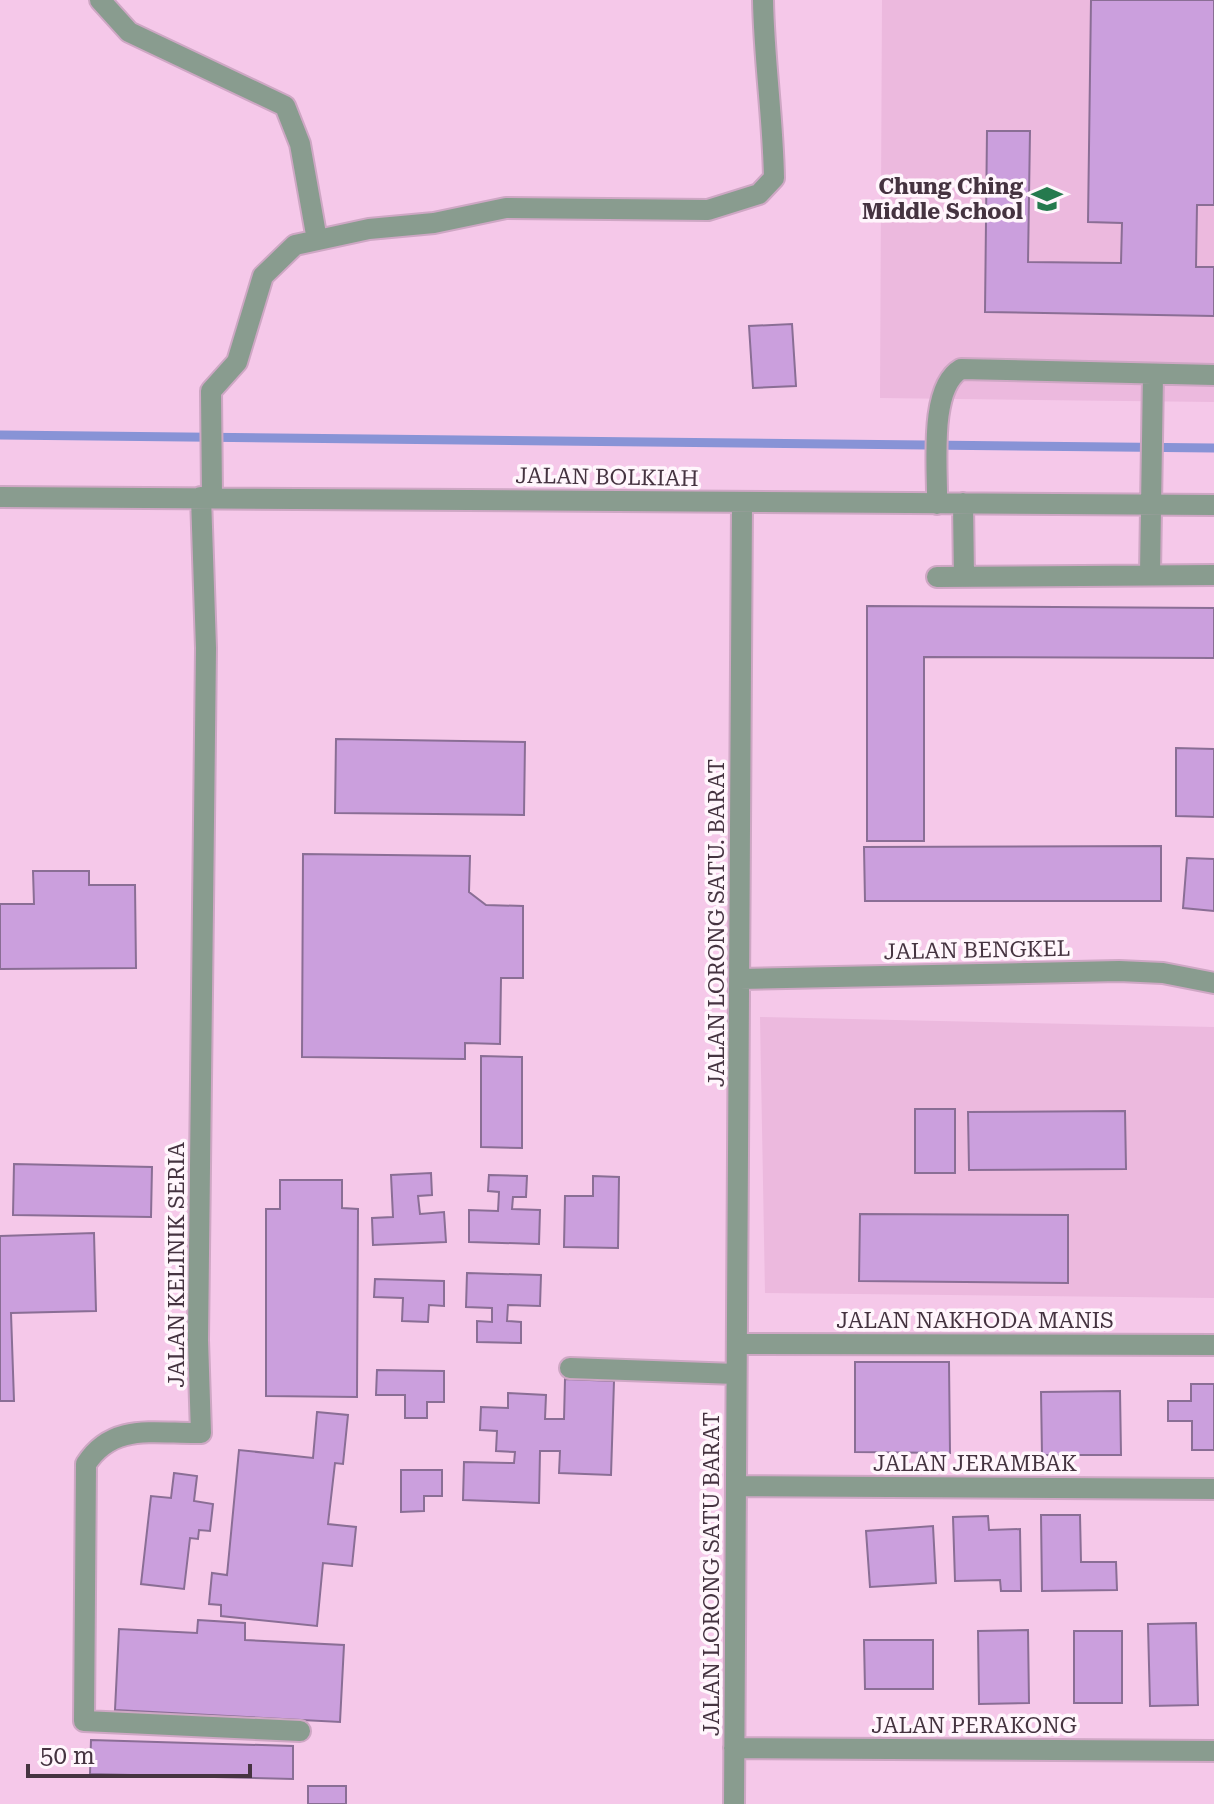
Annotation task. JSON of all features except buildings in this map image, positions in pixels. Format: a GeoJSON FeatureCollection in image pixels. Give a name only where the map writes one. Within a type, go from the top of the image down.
{"type":"FeatureCollection","features":[{"type":"Feature","properties":{"kind":"street"},"geometry":{"type":"LineString","coordinates":[[100,0],[129,32],[285,106],[300,144],[317,240]]}},
{"type":"Feature","properties":{"kind":"street"},"geometry":{"type":"LineString","coordinates":[[206,497],[212,460],[211,391],[237,362],[263,276],[295,245],[506,208],[708,210],[759,194],[774,178],[773,117],[764,42],[763,0]]}},
{"type":"Feature","properties":{"kind":"street"},"geometry":{"type":"LineString","coordinates":[[937,504],[940,399],[951,375],[961,369],[1214,375]]}},
{"type":"Feature","properties":{"kind":"street"},"geometry":{"type":"LineString","coordinates":[[1150,575],[1153,374]]}},
{"type":"Feature","properties":{"kind":"street","name":"JALAN BOLKIAH"},"geometry":{"type":"LineString","coordinates":[[0,497],[1214,505]]}},
{"type":"Feature","properties":{"kind":"street","name":"JALAN KELINIK SERIA"},"geometry":{"type":"LineString","coordinates":[[206,497],[199,1141],[201,1433],[116,1435],[98,1446],[86,1464],[84,1721],[300,1731]]}},
{"type":"Feature","properties":{"kind":"street","name":"JALAN LORONG SATU. BARAT"},"geometry":{"type":"LineString","coordinates":[[737,1344],[742,503]]}},
{"type":"Feature","properties":{"kind":"street"},"geometry":{"type":"LineString","coordinates":[[963,503],[964,577]]}},
{"type":"Feature","properties":{"kind":"street"},"geometry":{"type":"LineString","coordinates":[[937,577],[1214,575]]}},
{"type":"Feature","properties":{"kind":"street","name":"JALAN BENGKEL"},"geometry":{"type":"LineString","coordinates":[[740,979],[1119,971],[1163,973],[1214,983]]}},
{"type":"Feature","properties":{"kind":"street","name":"JALAN NAKHODA MANIS"},"geometry":{"type":"LineString","coordinates":[[737,1344],[1214,1345]]}},
{"type":"Feature","properties":{"kind":"street","name":"JALAN LORONG SATU BARAT"},"geometry":{"type":"LineString","coordinates":[[734,1804],[737,1344]]}},
{"type":"Feature","properties":{"kind":"street"},"geometry":{"type":"LineString","coordinates":[[570,1368],[736,1374]]}},
{"type":"Feature","properties":{"kind":"street","name":"JALAN JERAMBAK"},"geometry":{"type":"LineString","coordinates":[[736,1486],[1214,1489]]}},
{"type":"Feature","properties":{"kind":"street","name":"JALAN PERAKONG"},"geometry":{"type":"LineString","coordinates":[[734,1748],[1214,1751]]}},
{"type":"Feature","properties":{"kind":"shaded area","name":"Chung Ching Middle School"},"geometry":{"type":"Polygon","coordinates":[[[882,0],[1214,0],[1214,402],[880,398],[882,0]]]}},
{"type":"Feature","properties":{"kind":"shaded area"},"geometry":{"type":"Polygon","coordinates":[[[760,1017],[1214,1027],[1214,1298],[765,1293],[760,1017]]]}},
{"type":"Feature","properties":{"kind":"waterway"},"geometry":{"type":"LineString","coordinates":[[0,435],[1214,448]]}},
{"type":"Feature","properties":{"kind":"place","name":"Chung Ching Middle School"},"geometry":{"type":"Point","coordinates":[1047,199]}}]}
